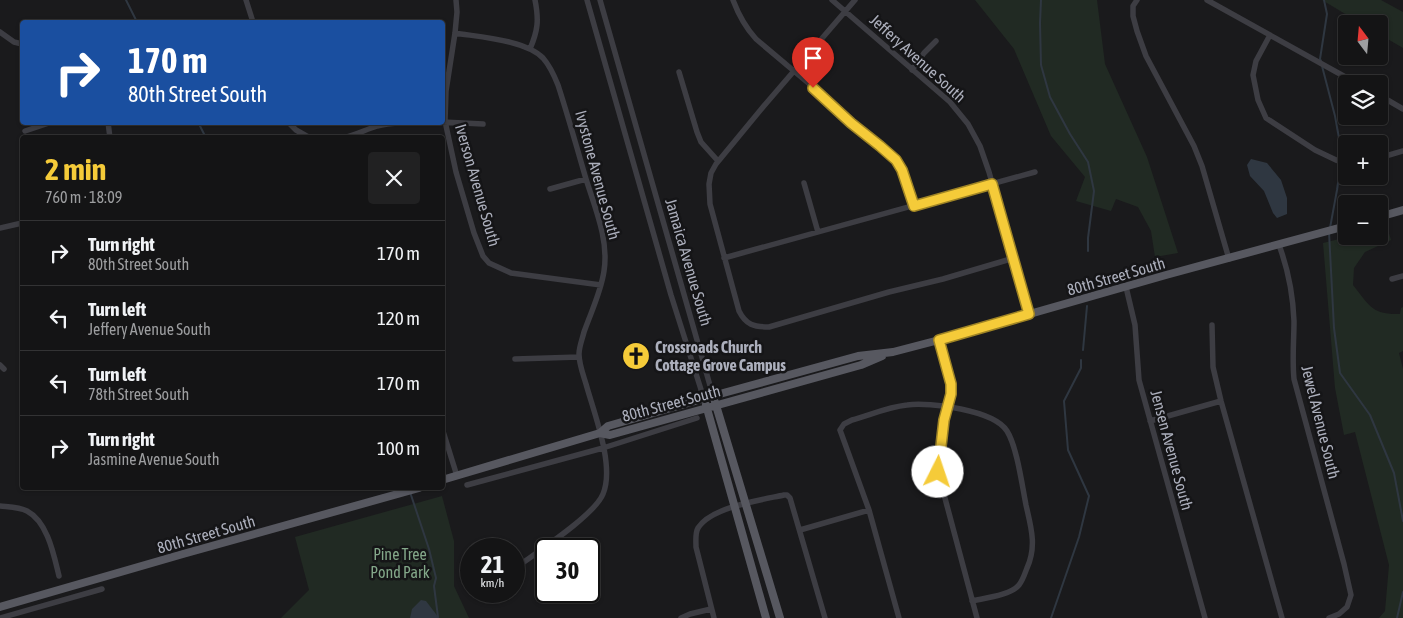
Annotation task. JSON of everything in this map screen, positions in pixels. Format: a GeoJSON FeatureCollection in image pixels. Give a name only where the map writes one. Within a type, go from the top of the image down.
{"type":"FeatureCollection","features":[{"type":"Feature","properties":{"kind":"main road"},"geometry":{"type":"LineString","coordinates":[[1388,214],[1403,210]]}},
{"type":"Feature","properties":{"kind":"main road","name":"80th Street South"},"geometry":{"type":"LineString","coordinates":[[445,479],[600,433],[610,434],[706,408],[860,365],[893,352],[1338,228]]}},
{"type":"Feature","properties":{"kind":"main road","name":"80th Street South"},"geometry":{"type":"LineString","coordinates":[[600,433],[608,426],[704,398],[858,356],[893,352]]}},
{"type":"Feature","properties":{"kind":"main road","name":"Jamaica Avenue South"},"geometry":{"type":"LineString","coordinates":[[714,396],[780,618]]}},
{"type":"Feature","properties":{"kind":"main road","name":"Jamaica Avenue South"},"geometry":{"type":"LineString","coordinates":[[704,398],[766,618]]}},
{"type":"Feature","properties":{"kind":"main road","name":"80th Street South"},"geometry":{"type":"LineString","coordinates":[[0,607],[412,490]]}},
{"type":"Feature","properties":{"kind":"street"},"geometry":{"type":"LineString","coordinates":[[246,0],[251,20]]}},
{"type":"Feature","properties":{"kind":"street","name":"Iverson Avenue South"},"geometry":{"type":"LineString","coordinates":[[445,106],[455,33],[456,0]]}},
{"type":"Feature","properties":{"kind":"street"},"geometry":{"type":"LineString","coordinates":[[530,49],[537,32],[538,17],[535,0]]}},
{"type":"Feature","properties":{"kind":"street","name":"Jamaica Avenue South"},"geometry":{"type":"LineString","coordinates":[[587,0],[672,295],[704,398]]}},
{"type":"Feature","properties":{"kind":"street","name":"Jamaica Avenue South"},"geometry":{"type":"LineString","coordinates":[[600,0],[714,396]]}},
{"type":"Feature","properties":{"kind":"street"},"geometry":{"type":"LineString","coordinates":[[733,0],[739,18],[756,39],[896,160],[902,170],[914,206]]}},
{"type":"Feature","properties":{"kind":"street","name":"Jeffery Avenue South"},"geometry":{"type":"LineString","coordinates":[[832,0],[950,102],[968,124],[980,146],[1029,314]]}},
{"type":"Feature","properties":{"kind":"street"},"geometry":{"type":"LineString","coordinates":[[855,0],[718,161],[711,173],[709,196],[724,258],[743,320],[759,327],[769,327],[1014,258]]}},
{"type":"Feature","properties":{"kind":"street"},"geometry":{"type":"LineString","coordinates":[[1136,0],[1133,6],[1133,16],[1146,56],[1200,159],[1230,258]]}},
{"type":"Feature","properties":{"kind":"street"},"geometry":{"type":"LineString","coordinates":[[1207,0],[1342,75]]}},
{"type":"Feature","properties":{"kind":"street"},"geometry":{"type":"LineString","coordinates":[[0,32],[14,42],[20,44]]}},
{"type":"Feature","properties":{"kind":"street","name":"Ivystone Avenue South"},"geometry":{"type":"LineString","coordinates":[[455,33],[518,44],[530,49],[543,58],[553,72],[598,215],[605,258],[601,285],[580,345],[579,357],[600,433],[607,470],[603,495],[586,515],[525,562]]}},
{"type":"Feature","properties":{"kind":"street"},"geometry":{"type":"LineString","coordinates":[[1270,34],[1256,61],[1253,75],[1258,100],[1266,118],[1314,150],[1338,161]]}},
{"type":"Feature","properties":{"kind":"street"},"geometry":{"type":"LineString","coordinates":[[912,70],[924,53],[936,41]]}},
{"type":"Feature","properties":{"kind":"street"},"geometry":{"type":"LineString","coordinates":[[679,72],[701,142],[718,161]]}},
{"type":"Feature","properties":{"kind":"street"},"geometry":{"type":"LineString","coordinates":[[1388,100],[1403,109]]}},
{"type":"Feature","properties":{"kind":"street"},"geometry":{"type":"LineString","coordinates":[[445,122],[483,124]]}},
{"type":"Feature","properties":{"kind":"street"},"geometry":{"type":"LineString","coordinates":[[25,131],[43,125]]}},
{"type":"Feature","properties":{"kind":"street"},"geometry":{"type":"LineString","coordinates":[[291,125],[305,135]]}},
{"type":"Feature","properties":{"kind":"street"},"geometry":{"type":"LineString","coordinates":[[355,135],[383,125]]}},
{"type":"Feature","properties":{"kind":"street","name":"Iverson Avenue South"},"geometry":{"type":"LineString","coordinates":[[445,125],[456,172],[474,232],[483,256],[489,263],[511,273],[601,285]]}},
{"type":"Feature","properties":{"kind":"street"},"geometry":{"type":"LineString","coordinates":[[1388,155],[1403,151]]}},
{"type":"Feature","properties":{"kind":"street"},"geometry":{"type":"LineString","coordinates":[[724,258],[1035,172]]}},
{"type":"Feature","properties":{"kind":"street"},"geometry":{"type":"LineString","coordinates":[[550,189],[586,178]]}},
{"type":"Feature","properties":{"kind":"street"},"geometry":{"type":"LineString","coordinates":[[804,184],[818,232]]}},
{"type":"Feature","properties":{"kind":"street"},"geometry":{"type":"LineString","coordinates":[[0,228],[20,223]]}},
{"type":"Feature","properties":{"kind":"street","name":"Jewel Avenue South"},"geometry":{"type":"LineString","coordinates":[[1279,245],[1290,288],[1293,312],[1292,366],[1294,379],[1351,595],[1346,607],[1339,614],[1329,618]]}},
{"type":"Feature","properties":{"kind":"street"},"geometry":{"type":"LineString","coordinates":[[1392,279],[1403,276]]}},
{"type":"Feature","properties":{"kind":"street","name":"Jensen Avenue South"},"geometry":{"type":"LineString","coordinates":[[1126,287],[1135,325],[1139,380],[1204,618]]}},
{"type":"Feature","properties":{"kind":"street"},"geometry":{"type":"LineString","coordinates":[[1212,324],[1213,367],[1221,401],[1282,618]]}},
{"type":"Feature","properties":{"kind":"street"},"geometry":{"type":"LineString","coordinates":[[939,340],[951,384],[951,394],[944,420],[938,472],[978,618]]}},
{"type":"Feature","properties":{"kind":"street"},"geometry":{"type":"LineString","coordinates":[[515,359],[579,357]]}},
{"type":"Feature","properties":{"kind":"street"},"geometry":{"type":"LineString","coordinates":[[1150,421],[1221,401]]}},
{"type":"Feature","properties":{"kind":"street"},"geometry":{"type":"LineString","coordinates":[[833,431],[840,430],[844,424],[852,420],[905,405],[923,404],[984,415],[995,420],[1007,431],[1013,446],[1031,527],[1033,547],[1031,559],[1018,585],[1008,592],[972,601]]}},
{"type":"Feature","properties":{"kind":"street","name":"80th Street South"},"geometry":{"type":"LineString","coordinates":[[467,485],[603,448],[697,418]]}},
{"type":"Feature","properties":{"kind":"street"},"geometry":{"type":"LineString","coordinates":[[840,430],[869,510],[899,618]]}},
{"type":"Feature","properties":{"kind":"street"},"geometry":{"type":"LineString","coordinates":[[445,438],[457,476]]}},
{"type":"Feature","properties":{"kind":"street"},"geometry":{"type":"LineString","coordinates":[[714,618],[696,547],[697,529],[713,514],[746,503],[787,496],[790,498],[800,530],[825,618]]}},
{"type":"Feature","properties":{"kind":"street"},"geometry":{"type":"LineString","coordinates":[[0,506],[29,512],[38,521],[50,542],[59,576]]}},
{"type":"Feature","properties":{"kind":"street"},"geometry":{"type":"LineString","coordinates":[[800,530],[869,510]]}},
{"type":"Feature","properties":{"kind":"street"},"geometry":{"type":"LineString","coordinates":[[0,618],[102,589]]}},
{"type":"Feature","properties":{"kind":"street"},"geometry":{"type":"LineString","coordinates":[[681,618],[711,609]]}},
{"type":"Feature","properties":{"kind":"green space"},"geometry":{"type":"Polygon","coordinates":[[[975,0],[1097,0],[1105,64],[1147,157],[1178,253],[1155,257],[1151,231],[1138,207],[1116,199],[1111,211],[1076,201],[1085,177],[1051,136],[1014,49],[975,0]]]}},
{"type":"Feature","properties":{"kind":"green space"},"geometry":{"type":"Polygon","coordinates":[[[1322,0],[1381,0],[1403,12],[1403,48],[1388,39],[1388,15],[1347,15],[1322,0]]]}},
{"type":"Feature","properties":{"kind":"green space"},"geometry":{"type":"Polygon","coordinates":[[[1388,230],[1391,240],[1388,241],[1388,230]]]}},
{"type":"Feature","properties":{"kind":"green space"},"geometry":{"type":"Polygon","coordinates":[[[1338,239],[1338,245],[1380,245],[1365,252],[1354,268],[1353,285],[1377,311],[1400,314],[1403,307],[1403,351],[1399,353],[1403,369],[1403,618],[1379,618],[1385,611],[1389,565],[1355,432],[1344,435],[1335,388],[1323,243],[1338,239]]]}},
{"type":"Feature","properties":{"kind":"green space","name":"Pine Tree Pond Park"},"geometry":{"type":"Polygon","coordinates":[[[442,496],[454,541],[454,586],[460,603],[462,603],[469,618],[281,618],[309,590],[295,537],[442,496]]]}},
{"type":"Feature","properties":{"kind":"shaded area"},"geometry":{"type":"Polygon","coordinates":[[[1251,159],[1267,163],[1281,180],[1287,198],[1287,214],[1277,218],[1273,213],[1264,191],[1250,176],[1247,165],[1251,159]]]}},
{"type":"Feature","properties":{"kind":"shaded area"},"geometry":{"type":"Polygon","coordinates":[[[421,600],[426,601],[439,618],[410,618],[412,609],[421,600]]]}},
{"type":"Feature","properties":{"kind":"waterway"},"geometry":{"type":"LineString","coordinates":[[126,0],[136,20]]}},
{"type":"Feature","properties":{"kind":"waterway"},"geometry":{"type":"LineString","coordinates":[[1041,0],[1041,65],[1050,97],[1088,162],[1094,191],[1088,251]]}},
{"type":"Feature","properties":{"kind":"waterway"},"geometry":{"type":"LineString","coordinates":[[1321,61],[1327,14],[1324,0]]}},
{"type":"Feature","properties":{"kind":"waterway"},"geometry":{"type":"LineString","coordinates":[[1322,66],[1335,116],[1342,155],[1330,228]]}},
{"type":"Feature","properties":{"kind":"waterway"},"geometry":{"type":"LineString","coordinates":[[200,125],[204,135]]}},
{"type":"Feature","properties":{"kind":"waterway"},"geometry":{"type":"LineString","coordinates":[[1329,232],[1334,328],[1340,373],[1370,415],[1394,473],[1403,521]]}},
{"type":"Feature","properties":{"kind":"waterway"},"geometry":{"type":"LineString","coordinates":[[1083,350],[1087,306]]}},
{"type":"Feature","properties":{"kind":"waterway"},"geometry":{"type":"LineString","coordinates":[[1051,618],[1079,537],[1089,496],[1068,450],[1064,401],[1081,368],[1081,360]]}},
{"type":"Feature","properties":{"kind":"waterway"},"geometry":{"type":"LineString","coordinates":[[410,492],[429,549],[436,578],[434,586],[438,617]]}},
{"type":"Feature","properties":{"kind":"waterway"},"geometry":{"type":"LineString","coordinates":[[1397,618],[1403,592]]}},
{"type":"Feature","properties":{"kind":"place","name":"Crossroads Church Cottage Grove Campus"},"geometry":{"type":"Point","coordinates":[636,356]}},
{"type":"Feature","properties":{"kind":"route"},"geometry":{"type":"LineString","coordinates":[[813,88],[851,123],[896,160],[902,170],[914,206],[992,184],[1029,314],[939,340],[951,384],[951,394],[944,420],[938,472]]}}]}
